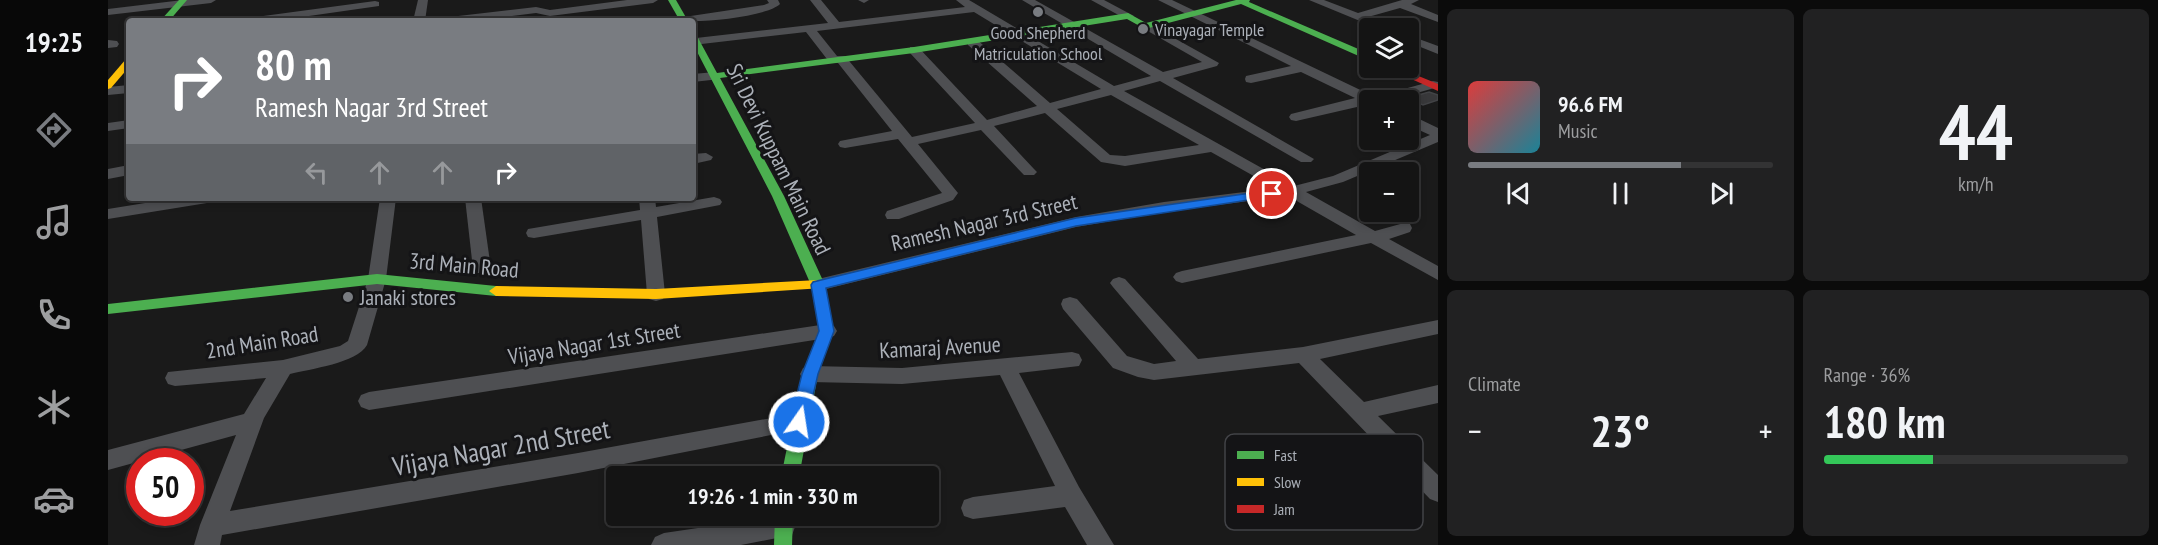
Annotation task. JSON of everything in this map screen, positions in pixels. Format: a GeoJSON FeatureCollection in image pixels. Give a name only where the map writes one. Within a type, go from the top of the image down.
{"type":"FeatureCollection","features":[{"type":"Feature","properties":{"kind":"street"},"geometry":{"type":"LineString","coordinates":[[108,12],[211,0]]}},
{"type":"Feature","properties":{"kind":"street"},"geometry":{"type":"LineString","coordinates":[[420,18],[423,0]]}},
{"type":"Feature","properties":{"kind":"street"},"geometry":{"type":"LineString","coordinates":[[467,18],[536,10],[550,13],[653,0]]}},
{"type":"Feature","properties":{"kind":"street"},"geometry":{"type":"LineString","coordinates":[[672,0],[682,18]]}},
{"type":"Feature","properties":{"kind":"street"},"geometry":{"type":"LineString","coordinates":[[696,19],[767,8],[775,4],[772,0]]}},
{"type":"Feature","properties":{"kind":"street"},"geometry":{"type":"LineString","coordinates":[[814,0],[837,26]]}},
{"type":"Feature","properties":{"kind":"street"},"geometry":{"type":"LineString","coordinates":[[961,0],[1114,91],[1438,274]]}},
{"type":"Feature","properties":{"kind":"street"},"geometry":{"type":"LineString","coordinates":[[1027,0],[1306,159]]}},
{"type":"Feature","properties":{"kind":"street"},"geometry":{"type":"LineString","coordinates":[[845,144],[904,138],[982,125],[1213,63],[1096,0]]}},
{"type":"Feature","properties":{"kind":"street"},"geometry":{"type":"LineString","coordinates":[[1163,0],[1359,94]]}},
{"type":"Feature","properties":{"kind":"street"},"geometry":{"type":"LineString","coordinates":[[1145,26],[1242,0],[1359,52]]}},
{"type":"Feature","properties":{"kind":"street"},"geometry":{"type":"LineString","coordinates":[[1314,0],[1357,17],[1414,0]]}},
{"type":"Feature","properties":{"kind":"street"},"geometry":{"type":"LineString","coordinates":[[167,18],[181,2]]}},
{"type":"Feature","properties":{"kind":"street"},"geometry":{"type":"LineString","coordinates":[[271,18],[375,4]]}},
{"type":"Feature","properties":{"kind":"street"},"geometry":{"type":"LineString","coordinates":[[1401,4],[1438,19]]}},
{"type":"Feature","properties":{"kind":"street"},"geometry":{"type":"LineString","coordinates":[[608,6],[611,18]]}},
{"type":"Feature","properties":{"kind":"street"},"geometry":{"type":"LineString","coordinates":[[696,39],[810,29],[974,9]]}},
{"type":"Feature","properties":{"kind":"street"},"geometry":{"type":"LineString","coordinates":[[696,78],[972,42],[1128,16]]}},
{"type":"Feature","properties":{"kind":"street"},"geometry":{"type":"LineString","coordinates":[[810,29],[950,195],[893,215]]}},
{"type":"Feature","properties":{"kind":"street","name":"Sri Devi Kuppam Main Road"},"geometry":{"type":"LineString","coordinates":[[696,41],[778,196],[818,285],[827,331]]}},
{"type":"Feature","properties":{"kind":"street"},"geometry":{"type":"LineString","coordinates":[[972,42],[1044,107],[1110,160],[1125,161],[1216,147]]}},
{"type":"Feature","properties":{"kind":"street"},"geometry":{"type":"LineString","coordinates":[[1419,42],[1438,50]]}},
{"type":"Feature","properties":{"kind":"street"},"geometry":{"type":"LineString","coordinates":[[805,48],[823,46]]}},
{"type":"Feature","properties":{"kind":"street"},"geometry":{"type":"LineString","coordinates":[[914,50],[982,125],[1029,172]]}},
{"type":"Feature","properties":{"kind":"street"},"geometry":{"type":"LineString","coordinates":[[108,86],[123,66]]}},
{"type":"Feature","properties":{"kind":"street"},"geometry":{"type":"LineString","coordinates":[[1251,79],[1301,68]]}},
{"type":"Feature","properties":{"kind":"street"},"geometry":{"type":"LineString","coordinates":[[1416,78],[1436,86]]}},
{"type":"Feature","properties":{"kind":"street"},"geometry":{"type":"LineString","coordinates":[[1418,90],[1436,86]]}},
{"type":"Feature","properties":{"kind":"street"},"geometry":{"type":"LineString","coordinates":[[108,91],[126,89]]}},
{"type":"Feature","properties":{"kind":"street"},"geometry":{"type":"LineString","coordinates":[[1296,117],[1359,103]]}},
{"type":"Feature","properties":{"kind":"street"},"geometry":{"type":"LineString","coordinates":[[108,127],[126,124]]}},
{"type":"Feature","properties":{"kind":"street"},"geometry":{"type":"LineString","coordinates":[[1419,126],[1438,135]]}},
{"type":"Feature","properties":{"kind":"street","name":"Ramesh Nagar 3rd Street"},"geometry":{"type":"LineString","coordinates":[[818,285],[1076,222],[1164,207],[1293,191],[1338,179],[1438,135]]}},
{"type":"Feature","properties":{"kind":"street"},"geometry":{"type":"LineString","coordinates":[[108,174],[126,171]]}},
{"type":"Feature","properties":{"kind":"street"},"geometry":{"type":"LineString","coordinates":[[108,214],[188,201]]}},
{"type":"Feature","properties":{"kind":"street"},"geometry":{"type":"LineString","coordinates":[[377,279],[388,201]]}},
{"type":"Feature","properties":{"kind":"street"},"geometry":{"type":"LineString","coordinates":[[473,201],[482,269]]}},
{"type":"Feature","properties":{"kind":"street"},"geometry":{"type":"LineString","coordinates":[[534,232],[648,206],[714,202]]}},
{"type":"Feature","properties":{"kind":"street"},"geometry":{"type":"LineString","coordinates":[[648,206],[656,294]]}},
{"type":"Feature","properties":{"kind":"street"},"geometry":{"type":"LineString","coordinates":[[1182,277],[1375,237],[1404,228]]}},
{"type":"Feature","properties":{"kind":"street","name":"3rd Main Road"},"geometry":{"type":"LineString","coordinates":[[108,309],[377,279],[495,291],[656,294],[818,285]]}},
{"type":"Feature","properties":{"kind":"street","name":"2nd Main Road"},"geometry":{"type":"LineString","coordinates":[[175,378],[283,368],[346,352],[357,345],[377,279]]}},
{"type":"Feature","properties":{"kind":"street"},"geometry":{"type":"LineString","coordinates":[[1119,283],[1194,368]]}},
{"type":"Feature","properties":{"kind":"street"},"geometry":{"type":"LineString","coordinates":[[1070,304],[1120,362],[1154,372],[1303,356],[1438,327]]}},
{"type":"Feature","properties":{"kind":"street"},"geometry":{"type":"LineString","coordinates":[[792,466],[810,374],[827,331]]}},
{"type":"Feature","properties":{"kind":"street","name":"Vijaya Nagar 1st Street"},"geometry":{"type":"LineString","coordinates":[[369,401],[827,331]]}},
{"type":"Feature","properties":{"kind":"street"},"geometry":{"type":"LineString","coordinates":[[1303,356],[1381,434]]}},
{"type":"Feature","properties":{"kind":"street","name":"Kamaraj Avenue"},"geometry":{"type":"LineString","coordinates":[[810,374],[902,376],[1072,360]]}},
{"type":"Feature","properties":{"kind":"street"},"geometry":{"type":"LineString","coordinates":[[1006,367],[1071,495],[1101,545]]}},
{"type":"Feature","properties":{"kind":"street"},"geometry":{"type":"LineString","coordinates":[[209,535],[252,421],[283,368]]}},
{"type":"Feature","properties":{"kind":"street"},"geometry":{"type":"LineString","coordinates":[[1359,412],[1438,394]]}},
{"type":"Feature","properties":{"kind":"street"},"geometry":{"type":"LineString","coordinates":[[108,460],[252,421]]}},
{"type":"Feature","properties":{"kind":"street","name":"Vijaya Nagar 2nd Street"},"geometry":{"type":"LineString","coordinates":[[209,535],[799,422]]}},
{"type":"Feature","properties":{"kind":"street"},"geometry":{"type":"LineString","coordinates":[[1423,475],[1438,490]]}},
{"type":"Feature","properties":{"kind":"street"},"geometry":{"type":"LineString","coordinates":[[974,508],[1071,495]]}},
{"type":"Feature","properties":{"kind":"street"},"geometry":{"type":"LineString","coordinates":[[664,545],[783,529]]}},
{"type":"Feature","properties":{"kind":"building"},"geometry":{"type":"Polygon","coordinates":[[[1429,92],[1438,95],[1438,100],[1423,105],[1419,103],[1419,95],[1429,92]]]}},
{"type":"Feature","properties":{"kind":"traffic: fast"},"geometry":{"type":"LineString","coordinates":[[167,18],[183,0]]}},
{"type":"Feature","properties":{"kind":"traffic: fast"},"geometry":{"type":"LineString","coordinates":[[672,0],[682,18]]}},
{"type":"Feature","properties":{"kind":"traffic: fast"},"geometry":{"type":"LineString","coordinates":[[715,76],[914,50],[1128,16],[1145,26],[1246,0]]}},
{"type":"Feature","properties":{"kind":"traffic: fast"},"geometry":{"type":"LineString","coordinates":[[1241,1],[1359,53]]}},
{"type":"Feature","properties":{"kind":"traffic: fast"},"geometry":{"type":"LineString","coordinates":[[696,42],[778,196],[818,285],[827,331],[810,374],[792,466]]}},
{"type":"Feature","properties":{"kind":"traffic: fast"},"geometry":{"type":"LineString","coordinates":[[108,309],[377,279],[496,291]]}},
{"type":"Feature","properties":{"kind":"traffic: fast"},"geometry":{"type":"LineString","coordinates":[[783,545],[784,526]]}},
{"type":"Feature","properties":{"kind":"traffic: slow"},"geometry":{"type":"LineString","coordinates":[[108,86],[126,65]]}},
{"type":"Feature","properties":{"kind":"traffic: slow"},"geometry":{"type":"LineString","coordinates":[[496,291],[656,294],[818,285]]}},
{"type":"Feature","properties":{"kind":"traffic: jam"},"geometry":{"type":"LineString","coordinates":[[1415,78],[1438,88]]}},
{"type":"Feature","properties":{"kind":"place","name":"Good Shepherd Matriculation School"},"geometry":{"type":"Point","coordinates":[1038,12]}},
{"type":"Feature","properties":{"kind":"place","name":"Vinayagar Temple"},"geometry":{"type":"Point","coordinates":[1143,29]}},
{"type":"Feature","properties":{"kind":"place","name":"Janaki stores"},"geometry":{"type":"Point","coordinates":[348,297]}},
{"type":"Feature","properties":{"kind":"route"},"geometry":{"type":"LineString","coordinates":[[799,422],[810,374],[827,331],[818,285],[1076,222],[1164,207],[1272,194]]}}]}
